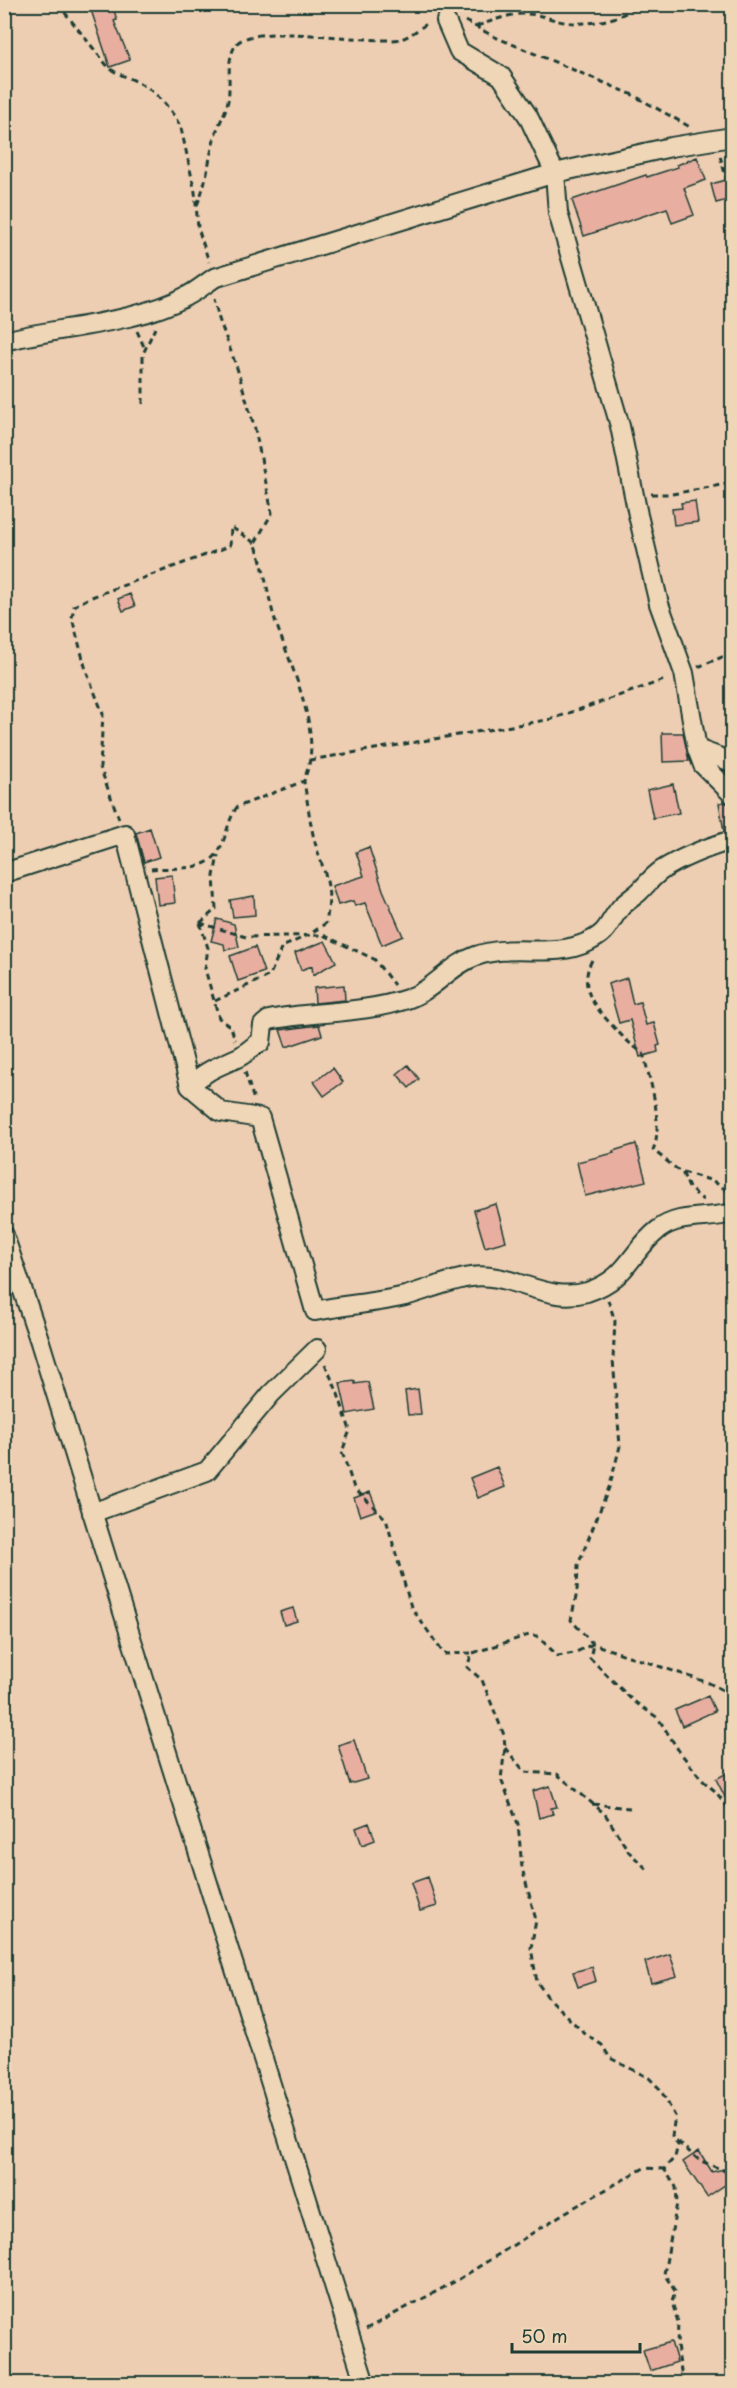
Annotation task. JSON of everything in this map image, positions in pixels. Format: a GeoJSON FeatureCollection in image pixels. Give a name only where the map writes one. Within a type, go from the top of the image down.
{"type":"FeatureCollection","features":[{"type":"Feature","properties":{"kind":"street"},"geometry":{"type":"LineString","coordinates":[[446,21],[459,51],[501,76],[528,116],[555,172],[558,213],[620,426],[659,604],[684,673],[697,749],[703,765],[732,794]]}},
{"type":"Feature","properties":{"kind":"street"},"geometry":{"type":"LineString","coordinates":[[4,341],[124,317],[167,305],[187,297],[212,280],[555,172],[724,139]]}},
{"type":"Feature","properties":{"kind":"street"},"geometry":{"type":"LineString","coordinates":[[697,749],[732,762]]}},
{"type":"Feature","properties":{"kind":"street"},"geometry":{"type":"LineString","coordinates":[[4,873],[124,834],[190,1086],[221,1112],[260,1118],[315,1311],[405,1296],[471,1277],[486,1276],[564,1296],[601,1286],[625,1269],[658,1230],[680,1219],[711,1218],[732,1213]]}},
{"type":"Feature","properties":{"kind":"street"},"geometry":{"type":"LineString","coordinates":[[190,1086],[198,1077],[217,1066],[240,1058],[249,1048],[261,1042],[263,1024],[269,1020],[352,1011],[406,999],[437,983],[459,964],[477,956],[515,950],[542,952],[587,942],[608,929],[621,908],[660,871],[732,840]]}},
{"type":"Feature","properties":{"kind":"street"},"geometry":{"type":"LineString","coordinates":[[4,1235],[40,1342],[365,2384]]}},
{"type":"Feature","properties":{"kind":"street"},"geometry":{"type":"LineString","coordinates":[[92,1513],[207,1471],[271,1394],[318,1349]]}},
{"type":"Feature","properties":{"kind":"path"},"geometry":{"type":"LineString","coordinates":[[58,4],[109,68],[143,85],[155,94],[181,128],[197,205],[198,228],[212,280],[219,319],[237,368],[255,429],[272,513],[255,543]]}},
{"type":"Feature","properties":{"kind":"path"},"geometry":{"type":"LineString","coordinates":[[476,26],[500,18],[528,14],[564,22],[588,23],[620,16],[640,4]]}},
{"type":"Feature","properties":{"kind":"path"},"geometry":{"type":"LineString","coordinates":[[197,205],[206,184],[216,132],[228,105],[231,57],[238,41],[248,38],[308,34],[399,39],[428,23],[446,21],[465,21],[516,47],[631,94],[724,139],[732,198]]}},
{"type":"Feature","properties":{"kind":"path"},"geometry":{"type":"LineString","coordinates":[[143,404],[142,354],[167,305]]}},
{"type":"Feature","properties":{"kind":"path"},"geometry":{"type":"LineString","coordinates":[[632,486],[654,495],[732,483]]}},
{"type":"Feature","properties":{"kind":"path"},"geometry":{"type":"LineString","coordinates":[[124,834],[100,767],[103,714],[86,670],[72,618],[74,606],[141,578],[230,546],[231,527],[255,543],[261,556],[275,620],[292,664],[308,726],[310,760],[304,781],[316,845],[329,880],[329,906],[326,923],[309,935],[282,947],[270,975],[215,1001]]}},
{"type":"Feature","properties":{"kind":"path"},"geometry":{"type":"LineString","coordinates":[[310,760],[552,719],[684,673],[732,653]]}},
{"type":"Feature","properties":{"kind":"path"},"geometry":{"type":"LineString","coordinates":[[200,923],[216,909],[214,876],[218,854],[232,813],[237,807],[304,781]]}},
{"type":"Feature","properties":{"kind":"path"},"geometry":{"type":"LineString","coordinates":[[134,871],[189,868],[218,854]]}},
{"type":"Feature","properties":{"kind":"path"},"geometry":{"type":"LineString","coordinates":[[200,923],[246,937],[323,935],[374,959],[406,999]]}},
{"type":"Feature","properties":{"kind":"path"},"geometry":{"type":"LineString","coordinates":[[200,923],[208,948],[205,969],[219,1018],[231,1027],[260,1118]]}},
{"type":"Feature","properties":{"kind":"path"},"geometry":{"type":"LineString","coordinates":[[593,958],[588,968],[586,984],[589,996],[626,1042],[644,1053],[655,1106],[658,1138],[653,1150],[681,1171],[713,1180],[732,1194]]}},
{"type":"Feature","properties":{"kind":"path"},"geometry":{"type":"LineString","coordinates":[[681,1171],[691,1190],[703,1200],[711,1218]]}},
{"type":"Feature","properties":{"kind":"path"},"geometry":{"type":"LineString","coordinates":[[601,1286],[615,1321],[613,1359],[620,1446],[610,1485],[578,1566],[571,1620],[593,1644],[709,1683],[732,1695]]}},
{"type":"Feature","properties":{"kind":"path"},"geometry":{"type":"LineString","coordinates":[[318,1349],[330,1372],[350,1430],[342,1452],[354,1488],[386,1519],[408,1600],[444,1653],[472,1653],[529,1635],[537,1636],[558,1656],[574,1653],[593,1644]]}},
{"type":"Feature","properties":{"kind":"path"},"geometry":{"type":"LineString","coordinates":[[593,1644],[590,1658],[632,1700],[658,1718],[679,1751],[702,1780],[715,1791],[732,1817]]}},
{"type":"Feature","properties":{"kind":"path"},"geometry":{"type":"LineString","coordinates":[[472,1653],[467,1667],[482,1680],[504,1735],[506,1748],[501,1779],[518,1824],[522,1868],[536,1920],[531,1948],[537,1982],[550,2000],[584,2033],[602,2045],[610,2058],[649,2078],[660,2089],[675,2116],[672,2136],[678,2145],[675,2157],[664,2169]]}},
{"type":"Feature","properties":{"kind":"path"},"geometry":{"type":"LineString","coordinates":[[506,1748],[525,1772],[557,1774],[594,1804],[605,1814],[629,1852],[649,1871]]}},
{"type":"Feature","properties":{"kind":"path"},"geometry":{"type":"LineString","coordinates":[[594,1804],[630,1808]]}},
{"type":"Feature","properties":{"kind":"path"},"geometry":{"type":"LineString","coordinates":[[672,2136],[699,2160],[732,2174]]}},
{"type":"Feature","properties":{"kind":"path"},"geometry":{"type":"LineString","coordinates":[[351,2337],[456,2281],[566,2212],[644,2168],[664,2169]]}},
{"type":"Feature","properties":{"kind":"path"},"geometry":{"type":"LineString","coordinates":[[664,2169],[676,2187],[677,2203],[664,2274],[675,2291],[672,2302],[678,2322],[677,2346],[683,2384]]}},
{"type":"Feature","properties":{"kind":"building"},"geometry":{"type":"Polygon","coordinates":[[[89,4],[112,4],[117,20],[114,21],[130,60],[110,67],[89,4]]]}},
{"type":"Feature","properties":{"kind":"building"},"geometry":{"type":"Polygon","coordinates":[[[697,157],[706,180],[684,188],[694,215],[672,223],[667,208],[584,236],[572,200],[646,175],[647,177],[678,167],[677,165],[697,157]]]}},
{"type":"Feature","properties":{"kind":"building"},"geometry":{"type":"Polygon","coordinates":[[[726,180],[731,199],[716,203],[711,184],[726,180]]]}},
{"type":"Feature","properties":{"kind":"building"},"geometry":{"type":"Polygon","coordinates":[[[695,501],[698,522],[674,525],[672,509],[682,508],[681,503],[695,501]]]}},
{"type":"Feature","properties":{"kind":"building"},"geometry":{"type":"Polygon","coordinates":[[[130,594],[135,606],[123,611],[118,599],[130,594]]]}},
{"type":"Feature","properties":{"kind":"building"},"geometry":{"type":"Polygon","coordinates":[[[662,733],[683,733],[689,761],[663,762],[662,733]]]}},
{"type":"Feature","properties":{"kind":"building"},"geometry":{"type":"Polygon","coordinates":[[[673,784],[679,813],[653,818],[647,790],[673,784]]]}},
{"type":"Feature","properties":{"kind":"building"},"geometry":{"type":"Polygon","coordinates":[[[719,803],[732,805],[732,829],[724,831],[719,803]]]}},
{"type":"Feature","properties":{"kind":"building"},"geometry":{"type":"Polygon","coordinates":[[[150,828],[159,857],[144,862],[136,833],[150,828]]]}},
{"type":"Feature","properties":{"kind":"building"},"geometry":{"type":"Polygon","coordinates":[[[369,847],[383,890],[403,936],[382,945],[365,903],[355,906],[353,901],[338,905],[332,886],[364,876],[356,852],[369,847]]]}},
{"type":"Feature","properties":{"kind":"building"},"geometry":{"type":"Polygon","coordinates":[[[172,875],[175,903],[158,905],[155,877],[172,875]]]}},
{"type":"Feature","properties":{"kind":"building"},"geometry":{"type":"Polygon","coordinates":[[[254,896],[255,915],[233,917],[230,900],[254,896]]]}},
{"type":"Feature","properties":{"kind":"building"},"geometry":{"type":"Polygon","coordinates":[[[217,919],[234,924],[239,947],[225,950],[224,944],[211,941],[217,919]]]}},
{"type":"Feature","properties":{"kind":"building"},"geometry":{"type":"Polygon","coordinates":[[[325,941],[336,962],[313,975],[312,966],[301,970],[295,953],[325,941]]]}},
{"type":"Feature","properties":{"kind":"building"},"geometry":{"type":"Polygon","coordinates":[[[255,947],[264,972],[238,981],[230,956],[255,947]]]}},
{"type":"Feature","properties":{"kind":"building"},"geometry":{"type":"Polygon","coordinates":[[[627,978],[633,1004],[640,1002],[646,1025],[654,1023],[660,1045],[657,1046],[658,1052],[640,1057],[630,1020],[619,1023],[608,984],[627,978]]]}},
{"type":"Feature","properties":{"kind":"building"},"geometry":{"type":"Polygon","coordinates":[[[344,985],[345,1000],[315,1003],[314,988],[344,985]]]}},
{"type":"Feature","properties":{"kind":"building"},"geometry":{"type":"Polygon","coordinates":[[[319,1025],[322,1035],[286,1047],[280,1030],[319,1025]]]}},
{"type":"Feature","properties":{"kind":"building"},"geometry":{"type":"Polygon","coordinates":[[[408,1065],[419,1079],[409,1088],[397,1074],[408,1065]]]}},
{"type":"Feature","properties":{"kind":"building"},"geometry":{"type":"Polygon","coordinates":[[[333,1068],[343,1082],[324,1096],[314,1082],[333,1068]]]}},
{"type":"Feature","properties":{"kind":"building"},"geometry":{"type":"Polygon","coordinates":[[[636,1144],[646,1181],[585,1196],[577,1162],[614,1153],[613,1151],[636,1144]]]}},
{"type":"Feature","properties":{"kind":"building"},"geometry":{"type":"Polygon","coordinates":[[[496,1204],[506,1241],[485,1247],[474,1210],[496,1204]]]}},
{"type":"Feature","properties":{"kind":"building"},"geometry":{"type":"Polygon","coordinates":[[[355,1381],[355,1384],[368,1382],[374,1409],[347,1414],[340,1383],[355,1381]]]}},
{"type":"Feature","properties":{"kind":"building"},"geometry":{"type":"Polygon","coordinates":[[[418,1389],[421,1414],[408,1415],[405,1391],[418,1389]]]}},
{"type":"Feature","properties":{"kind":"building"},"geometry":{"type":"Polygon","coordinates":[[[497,1467],[505,1487],[478,1498],[470,1478],[497,1467]]]}},
{"type":"Feature","properties":{"kind":"building"},"geometry":{"type":"Polygon","coordinates":[[[370,1492],[377,1510],[360,1516],[354,1498],[370,1492]]]}},
{"type":"Feature","properties":{"kind":"building"},"geometry":{"type":"Polygon","coordinates":[[[293,1608],[297,1621],[284,1625],[280,1612],[293,1608]]]}},
{"type":"Feature","properties":{"kind":"building"},"geometry":{"type":"Polygon","coordinates":[[[708,1696],[715,1711],[682,1726],[675,1710],[708,1696]]]}},
{"type":"Feature","properties":{"kind":"building"},"geometry":{"type":"Polygon","coordinates":[[[354,1740],[367,1779],[350,1784],[338,1745],[354,1740]]]}},
{"type":"Feature","properties":{"kind":"building"},"geometry":{"type":"Polygon","coordinates":[[[732,1770],[732,1811],[716,1779],[732,1770]]]}},
{"type":"Feature","properties":{"kind":"building"},"geometry":{"type":"Polygon","coordinates":[[[550,1786],[557,1807],[551,1808],[553,1814],[539,1818],[533,1791],[550,1786]]]}},
{"type":"Feature","properties":{"kind":"building"},"geometry":{"type":"Polygon","coordinates":[[[369,1823],[375,1840],[362,1845],[356,1828],[369,1823]]]}},
{"type":"Feature","properties":{"kind":"building"},"geometry":{"type":"Polygon","coordinates":[[[428,1877],[437,1906],[420,1911],[411,1883],[428,1877]]]}},
{"type":"Feature","properties":{"kind":"building"},"geometry":{"type":"Polygon","coordinates":[[[670,1954],[677,1976],[651,1983],[645,1962],[670,1954]]]}},
{"type":"Feature","properties":{"kind":"building"},"geometry":{"type":"Polygon","coordinates":[[[592,1967],[596,1981],[578,1987],[573,1972],[592,1967]]]}},
{"type":"Feature","properties":{"kind":"building"},"geometry":{"type":"Polygon","coordinates":[[[699,2151],[712,2172],[732,2167],[732,2180],[707,2197],[683,2162],[699,2151]]]}},
{"type":"Feature","properties":{"kind":"building"},"geometry":{"type":"Polygon","coordinates":[[[671,2342],[677,2362],[650,2371],[643,2350],[671,2342]]]}}]}
